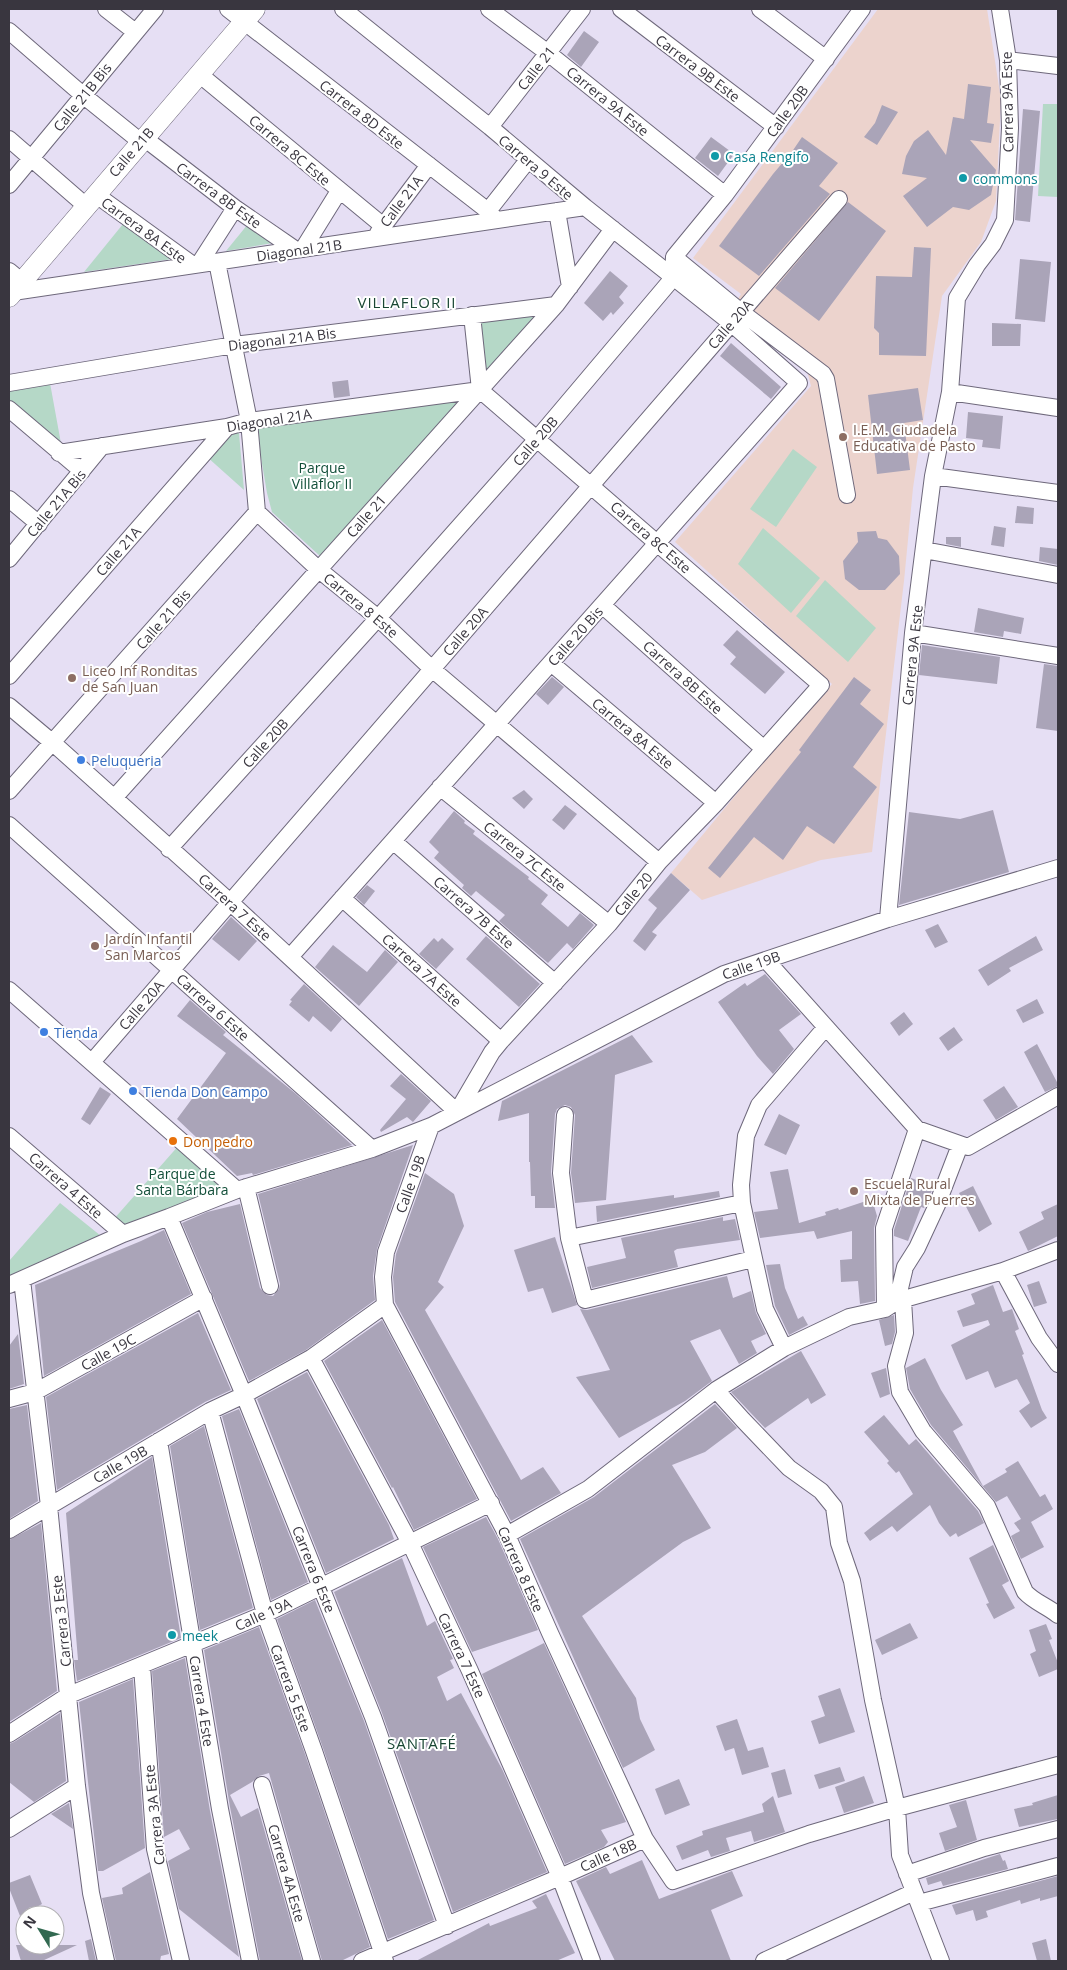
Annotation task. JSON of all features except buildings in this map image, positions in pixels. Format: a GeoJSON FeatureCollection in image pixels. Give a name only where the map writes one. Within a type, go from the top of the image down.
{"type":"FeatureCollection","features":[{"type":"Feature","properties":{"kind":"street"},"geometry":{"type":"LineString","coordinates":[[106,9],[134,32]]}},
{"type":"Feature","properties":{"kind":"street","name":"Calle 21B Bis"},"geometry":{"type":"LineString","coordinates":[[9,185],[155,9]]}},
{"type":"Feature","properties":{"kind":"street","name":"Carrera 8D Este"},"geometry":{"type":"LineString","coordinates":[[228,9],[250,15],[492,216]]}},
{"type":"Feature","properties":{"kind":"street","name":"Carrera 9 Este"},"geometry":{"type":"LineString","coordinates":[[343,9],[673,278],[736,317]]}},
{"type":"Feature","properties":{"kind":"street","name":"Carrera 9A Este"},"geometry":{"type":"LineString","coordinates":[[489,9],[548,53],[725,195]]}},
{"type":"Feature","properties":{"kind":"street","name":"Calle 21"},"geometry":{"type":"LineString","coordinates":[[490,127],[582,9]]}},
{"type":"Feature","properties":{"kind":"street","name":"Carrera 9B Este"},"geometry":{"type":"LineString","coordinates":[[621,9],[776,127]]}},
{"type":"Feature","properties":{"kind":"street"},"geometry":{"type":"LineString","coordinates":[[760,9],[826,59]]}},
{"type":"Feature","properties":{"kind":"street","name":"Calle 20B"},"geometry":{"type":"LineString","coordinates":[[674,258],[725,195],[862,9]]}},
{"type":"Feature","properties":{"kind":"street","name":"Carrera 9A Este"},"geometry":{"type":"LineString","coordinates":[[888,919],[913,633],[933,476],[950,392],[957,298],[977,265],[993,244],[1005,220],[1010,128],[1008,60],[1000,9]]}},
{"type":"Feature","properties":{"kind":"street","name":"Calle 21B"},"geometry":{"type":"LineString","coordinates":[[13,285],[90,200],[250,15]]}},
{"type":"Feature","properties":{"kind":"street","name":"Carrera 8B Este"},"geometry":{"type":"LineString","coordinates":[[9,31],[84,96],[142,140],[235,208],[299,250]]}},
{"type":"Feature","properties":{"kind":"street"},"geometry":{"type":"LineString","coordinates":[[1008,60],[1058,66]]}},
{"type":"Feature","properties":{"kind":"street","name":"Carrera 8C Este"},"geometry":{"type":"LineString","coordinates":[[199,74],[339,191],[378,232]]}},
{"type":"Feature","properties":{"kind":"street","name":"Carrera 8A Este"},"geometry":{"type":"LineString","coordinates":[[9,139],[32,159],[90,200],[196,265]]}},
{"type":"Feature","properties":{"kind":"street"},"geometry":{"type":"LineString","coordinates":[[492,216],[528,160]]}},
{"type":"Feature","properties":{"kind":"street","name":"Calle 21A"},"geometry":{"type":"LineString","coordinates":[[378,232],[429,165]]}},
{"type":"Feature","properties":{"kind":"street"},"geometry":{"type":"LineString","coordinates":[[299,250],[339,191]]}},
{"type":"Feature","properties":{"kind":"street","name":"Calle 20A"},"geometry":{"type":"LineString","coordinates":[[92,1062],[839,199]]}},
{"type":"Feature","properties":{"kind":"street","name":"Diagonal 21B"},"geometry":{"type":"LineString","coordinates":[[13,285],[196,265],[299,250],[378,232],[492,216],[557,212],[585,207]]}},
{"type":"Feature","properties":{"kind":"street"},"geometry":{"type":"LineString","coordinates":[[196,265],[235,208]]}},
{"type":"Feature","properties":{"kind":"street"},"geometry":{"type":"LineString","coordinates":[[557,212],[570,287]]}},
{"type":"Feature","properties":{"kind":"street","name":"Calle 21"},"geometry":{"type":"LineString","coordinates":[[114,798],[556,305],[613,229]]}},
{"type":"Feature","properties":{"kind":"street"},"geometry":{"type":"LineString","coordinates":[[673,278],[674,258]]}},
{"type":"Feature","properties":{"kind":"street"},"geometry":{"type":"LineString","coordinates":[[674,258],[736,317],[823,374],[826,379],[847,495]]}},
{"type":"Feature","properties":{"kind":"street"},"geometry":{"type":"LineString","coordinates":[[217,262],[249,421],[257,512]]}},
{"type":"Feature","properties":{"kind":"street","name":"Calle 20B"},"geometry":{"type":"LineString","coordinates":[[169,849],[537,439],[673,278]]}},
{"type":"Feature","properties":{"kind":"street","name":"Diagonal 21A Bis"},"geometry":{"type":"LineString","coordinates":[[9,383],[234,345],[556,305]]}},
{"type":"Feature","properties":{"kind":"street"},"geometry":{"type":"LineString","coordinates":[[472,315],[480,390]]}},
{"type":"Feature","properties":{"kind":"street","name":"Calle 20 Bis"},"geometry":{"type":"LineString","coordinates":[[290,957],[799,383],[736,317]]}},
{"type":"Feature","properties":{"kind":"street","name":"Carrera 8C Este"},"geometry":{"type":"LineString","coordinates":[[480,390],[822,685]]}},
{"type":"Feature","properties":{"kind":"street","name":"Diagonal 21A"},"geometry":{"type":"LineString","coordinates":[[59,453],[227,427],[249,421],[480,390]]}},
{"type":"Feature","properties":{"kind":"street"},"geometry":{"type":"LineString","coordinates":[[950,392],[1058,408]]}},
{"type":"Feature","properties":{"kind":"street"},"geometry":{"type":"LineString","coordinates":[[9,409],[82,471]]}},
{"type":"Feature","properties":{"kind":"street","name":"Calle 21A"},"geometry":{"type":"LineString","coordinates":[[9,676],[227,427]]}},
{"type":"Feature","properties":{"kind":"street","name":"Calle 21A Bis"},"geometry":{"type":"LineString","coordinates":[[9,559],[40,524],[102,446]]}},
{"type":"Feature","properties":{"kind":"street"},"geometry":{"type":"LineString","coordinates":[[933,476],[1058,493]]}},
{"type":"Feature","properties":{"kind":"street"},"geometry":{"type":"LineString","coordinates":[[9,498],[40,524]]}},
{"type":"Feature","properties":{"kind":"street","name":"Carrera 8 Este"},"geometry":{"type":"LineString","coordinates":[[257,512],[318,569],[378,618],[432,669],[659,862]]}},
{"type":"Feature","properties":{"kind":"street","name":"Calle 21 Bis"},"geometry":{"type":"LineString","coordinates":[[9,791],[257,512]]}},
{"type":"Feature","properties":{"kind":"street"},"geometry":{"type":"LineString","coordinates":[[924,550],[1058,575]]}},
{"type":"Feature","properties":{"kind":"street","name":"Carrera 8B Este"},"geometry":{"type":"LineString","coordinates":[[602,605],[764,749]]}},
{"type":"Feature","properties":{"kind":"street"},"geometry":{"type":"LineString","coordinates":[[913,633],[1058,656]]}},
{"type":"Feature","properties":{"kind":"street","name":"Carrera 8A Este"},"geometry":{"type":"LineString","coordinates":[[551,663],[716,803]]}},
{"type":"Feature","properties":{"kind":"street","name":"Calle 20"},"geometry":{"type":"LineString","coordinates":[[457,1112],[492,1052],[501,1041],[609,924],[659,862],[716,803],[822,685]]}},
{"type":"Feature","properties":{"kind":"street","name":"Carrera 7 Este"},"geometry":{"type":"LineString","coordinates":[[9,706],[53,743],[230,902],[457,1112]]}},
{"type":"Feature","properties":{"kind":"street","name":"Carrera 7C Este"},"geometry":{"type":"LineString","coordinates":[[440,787],[609,924]]}},
{"type":"Feature","properties":{"kind":"street","name":"Carrera 6 Este"},"geometry":{"type":"LineString","coordinates":[[9,825],[372,1149]]}},
{"type":"Feature","properties":{"kind":"street","name":"Carrera 7B Este"},"geometry":{"type":"LineString","coordinates":[[393,841],[555,983]]}},
{"type":"Feature","properties":{"kind":"street","name":"Calle 19B"},"geometry":{"type":"LineString","coordinates":[[9,1530],[210,1410],[244,1395],[311,1358],[385,1305],[384,1277],[386,1252],[431,1126],[724,974],[888,919],[1058,868]]}},
{"type":"Feature","properties":{"kind":"street","name":"Carrera 7A Este"},"geometry":{"type":"LineString","coordinates":[[342,898],[501,1041]]}},
{"type":"Feature","properties":{"kind":"street"},"geometry":{"type":"LineString","coordinates":[[766,960],[917,1129],[968,1148],[1058,1096]]}},
{"type":"Feature","properties":{"kind":"street"},"geometry":{"type":"LineString","coordinates":[[9,990],[241,1188],[270,1286]]}},
{"type":"Feature","properties":{"kind":"street"},"geometry":{"type":"LineString","coordinates":[[784,1348],[765,1309],[742,1203],[741,1185],[746,1136],[759,1105],[826,1027]]}},
{"type":"Feature","properties":{"kind":"street"},"geometry":{"type":"LineString","coordinates":[[565,1115],[561,1173],[569,1238],[585,1300],[753,1258]]}},
{"type":"Feature","properties":{"kind":"street"},"geometry":{"type":"LineString","coordinates":[[15,1283],[123,1234],[241,1188],[372,1149],[431,1126]]}},
{"type":"Feature","properties":{"kind":"street"},"geometry":{"type":"LineString","coordinates":[[917,1129],[884,1228],[895,1303],[905,1334],[896,1366],[900,1392],[923,1431],[987,1506],[1025,1592],[1032,1599],[1048,1607],[1058,1615]]}},
{"type":"Feature","properties":{"kind":"street","name":"Carrera 4 Este"},"geometry":{"type":"LineString","coordinates":[[9,1136],[123,1234]]}},
{"type":"Feature","properties":{"kind":"street"},"geometry":{"type":"LineString","coordinates":[[895,1303],[905,1267],[917,1248],[960,1145]]}},
{"type":"Feature","properties":{"kind":"street"},"geometry":{"type":"LineString","coordinates":[[569,1238],[742,1203]]}},
{"type":"Feature","properties":{"kind":"street","name":"Carrera 6 Este"},"geometry":{"type":"LineString","coordinates":[[169,1217],[244,1395],[373,1717],[447,1926]]}},
{"type":"Feature","properties":{"kind":"street"},"geometry":{"type":"LineString","coordinates":[[507,1535],[588,1489],[716,1390],[784,1348],[849,1317],[1003,1271],[1058,1250]]}},
{"type":"Feature","properties":{"kind":"street"},"geometry":{"type":"LineString","coordinates":[[1003,1271],[1039,1338],[1058,1364]]}},
{"type":"Feature","properties":{"kind":"street","name":"Carrera 3 Este"},"geometry":{"type":"LineString","coordinates":[[15,1283],[35,1392],[49,1506],[77,1786],[91,1894],[106,1961]]}},
{"type":"Feature","properties":{"kind":"street","name":"Calle 19C"},"geometry":{"type":"LineString","coordinates":[[9,1399],[35,1392],[204,1298]]}},
{"type":"Feature","properties":{"kind":"street","name":"Carrera 8 Este"},"geometry":{"type":"LineString","coordinates":[[385,1305],[507,1535],[645,1839]]}},
{"type":"Feature","properties":{"kind":"street","name":"Carrera 7 Este"},"geometry":{"type":"LineString","coordinates":[[311,1358],[410,1543],[470,1671],[560,1877],[592,1961]]}},
{"type":"Feature","properties":{"kind":"street"},"geometry":{"type":"LineString","coordinates":[[716,1390],[789,1468],[820,1492],[834,1507],[839,1543],[852,1581],[873,1700],[897,1808],[900,1855],[941,1961]]}},
{"type":"Feature","properties":{"kind":"street","name":"Carrera 5 Este"},"geometry":{"type":"LineString","coordinates":[[210,1410],[265,1614],[314,1751],[383,1957]]}},
{"type":"Feature","properties":{"kind":"street","name":"Carrera 4 Este"},"geometry":{"type":"LineString","coordinates":[[159,1440],[220,1809],[250,1961]]}},
{"type":"Feature","properties":{"kind":"street","name":"Calle 19A"},"geometry":{"type":"LineString","coordinates":[[9,1734],[69,1695],[265,1614],[491,1503]]}},
{"type":"Feature","properties":{"kind":"street","name":"Carrera 3A Este"},"geometry":{"type":"LineString","coordinates":[[142,1666],[155,1849],[181,1961]]}},
{"type":"Feature","properties":{"kind":"street"},"geometry":{"type":"LineString","coordinates":[[897,1808],[1058,1765]]}},
{"type":"Feature","properties":{"kind":"street","name":"Carrera 4A Este"},"geometry":{"type":"LineString","coordinates":[[262,1785],[312,1961]]}},
{"type":"Feature","properties":{"kind":"street"},"geometry":{"type":"LineString","coordinates":[[9,1829],[77,1786]]}},
{"type":"Feature","properties":{"kind":"street","name":"Calle 18B"},"geometry":{"type":"LineString","coordinates":[[362,1961],[383,1957],[447,1926],[645,1839],[673,1881],[809,1834],[897,1808]]}},
{"type":"Feature","properties":{"kind":"street"},"geometry":{"type":"LineString","coordinates":[[907,1874],[984,1848],[1058,1829]]}},
{"type":"Feature","properties":{"kind":"street"},"geometry":{"type":"LineString","coordinates":[[764,1961],[916,1897],[1058,1866]]}},
{"type":"Feature","properties":{"kind":"shaded area","name":"I.E.M. Ciudadela Educativa de Pasto"},"geometry":{"type":"Polygon","coordinates":[[[878,9],[987,9],[1001,100],[996,201],[981,242],[942,296],[913,488],[872,852],[821,860],[702,900],[671,873],[749,779],[832,684],[675,542],[811,386],[806,367],[734,305],[741,294],[693,258],[878,9]]]}},
{"type":"Feature","properties":{"kind":"green space"},"geometry":{"type":"Polygon","coordinates":[[[1043,104],[1058,104],[1058,197],[1038,196],[1043,104]]]}},
{"type":"Feature","properties":{"kind":"green space"},"geometry":{"type":"Polygon","coordinates":[[[123,224],[172,259],[84,272],[123,224]]]}},
{"type":"Feature","properties":{"kind":"green space"},"geometry":{"type":"Polygon","coordinates":[[[248,224],[273,243],[226,251],[248,224]]]}},
{"type":"Feature","properties":{"kind":"green space"},"geometry":{"type":"Polygon","coordinates":[[[551,308],[485,379],[477,320],[551,308]]]}},
{"type":"Feature","properties":{"kind":"green space"},"geometry":{"type":"Polygon","coordinates":[[[50,383],[62,449],[9,406],[9,389],[50,383]]]}},
{"type":"Feature","properties":{"kind":"green space","name":"Parque Villaflor II"},"geometry":{"type":"Polygon","coordinates":[[[470,395],[321,557],[272,512],[256,428],[470,395]]]}},
{"type":"Feature","properties":{"kind":"green space"},"geometry":{"type":"Polygon","coordinates":[[[227,433],[239,433],[244,490],[206,456],[227,433]]]}},
{"type":"Feature","properties":{"kind":"green space"},"geometry":{"type":"Polygon","coordinates":[[[793,449],[817,467],[776,527],[750,509],[793,449]]]}},
{"type":"Feature","properties":{"kind":"green space"},"geometry":{"type":"Polygon","coordinates":[[[763,528],[820,578],[791,613],[738,564],[763,528]]]}},
{"type":"Feature","properties":{"kind":"green space"},"geometry":{"type":"Polygon","coordinates":[[[825,580],[876,628],[848,662],[796,616],[825,580]]]}},
{"type":"Feature","properties":{"kind":"green space","name":"Parque de Santa Bárbara"},"geometry":{"type":"Polygon","coordinates":[[[180,1144],[221,1179],[216,1195],[125,1229],[113,1220],[180,1144]]]}},
{"type":"Feature","properties":{"kind":"green space"},"geometry":{"type":"Polygon","coordinates":[[[60,1203],[101,1236],[9,1278],[9,1261],[60,1203]]]}},
{"type":"Feature","properties":{"kind":"place","name":"Casa Rengifo"},"geometry":{"type":"Point","coordinates":[715,156]}},
{"type":"Feature","properties":{"kind":"place","name":"commons"},"geometry":{"type":"Point","coordinates":[963,178]}},
{"type":"Feature","properties":{"kind":"place","name":"I.E.M. Ciudadela Educativa de Pasto"},"geometry":{"type":"Point","coordinates":[843,437]}},
{"type":"Feature","properties":{"kind":"place","name":"Liceo Inf Ronditas de San Juan"},"geometry":{"type":"Point","coordinates":[72,678]}},
{"type":"Feature","properties":{"kind":"place","name":"Peluqueria"},"geometry":{"type":"Point","coordinates":[81,760]}},
{"type":"Feature","properties":{"kind":"place","name":"Jardín Infantil San Marcos"},"geometry":{"type":"Point","coordinates":[95,946]}},
{"type":"Feature","properties":{"kind":"place","name":"Tienda"},"geometry":{"type":"Point","coordinates":[44,1032]}},
{"type":"Feature","properties":{"kind":"place","name":"Tienda Don Campo"},"geometry":{"type":"Point","coordinates":[133,1091]}},
{"type":"Feature","properties":{"kind":"place","name":"Don pedro"},"geometry":{"type":"Point","coordinates":[173,1141]}},
{"type":"Feature","properties":{"kind":"place","name":"Escuela Rural Mixta de Puerres"},"geometry":{"type":"Point","coordinates":[854,1191]}},
{"type":"Feature","properties":{"kind":"place","name":"meek"},"geometry":{"type":"Point","coordinates":[172,1635]}},
{"type":"Feature","properties":{"kind":"district","name":"VILLAFLOR II"},"geometry":{"type":"Point","coordinates":[407,302]}},
{"type":"Feature","properties":{"kind":"district","name":"SANTAFÉ"},"geometry":{"type":"Point","coordinates":[422,1743]}}]}
